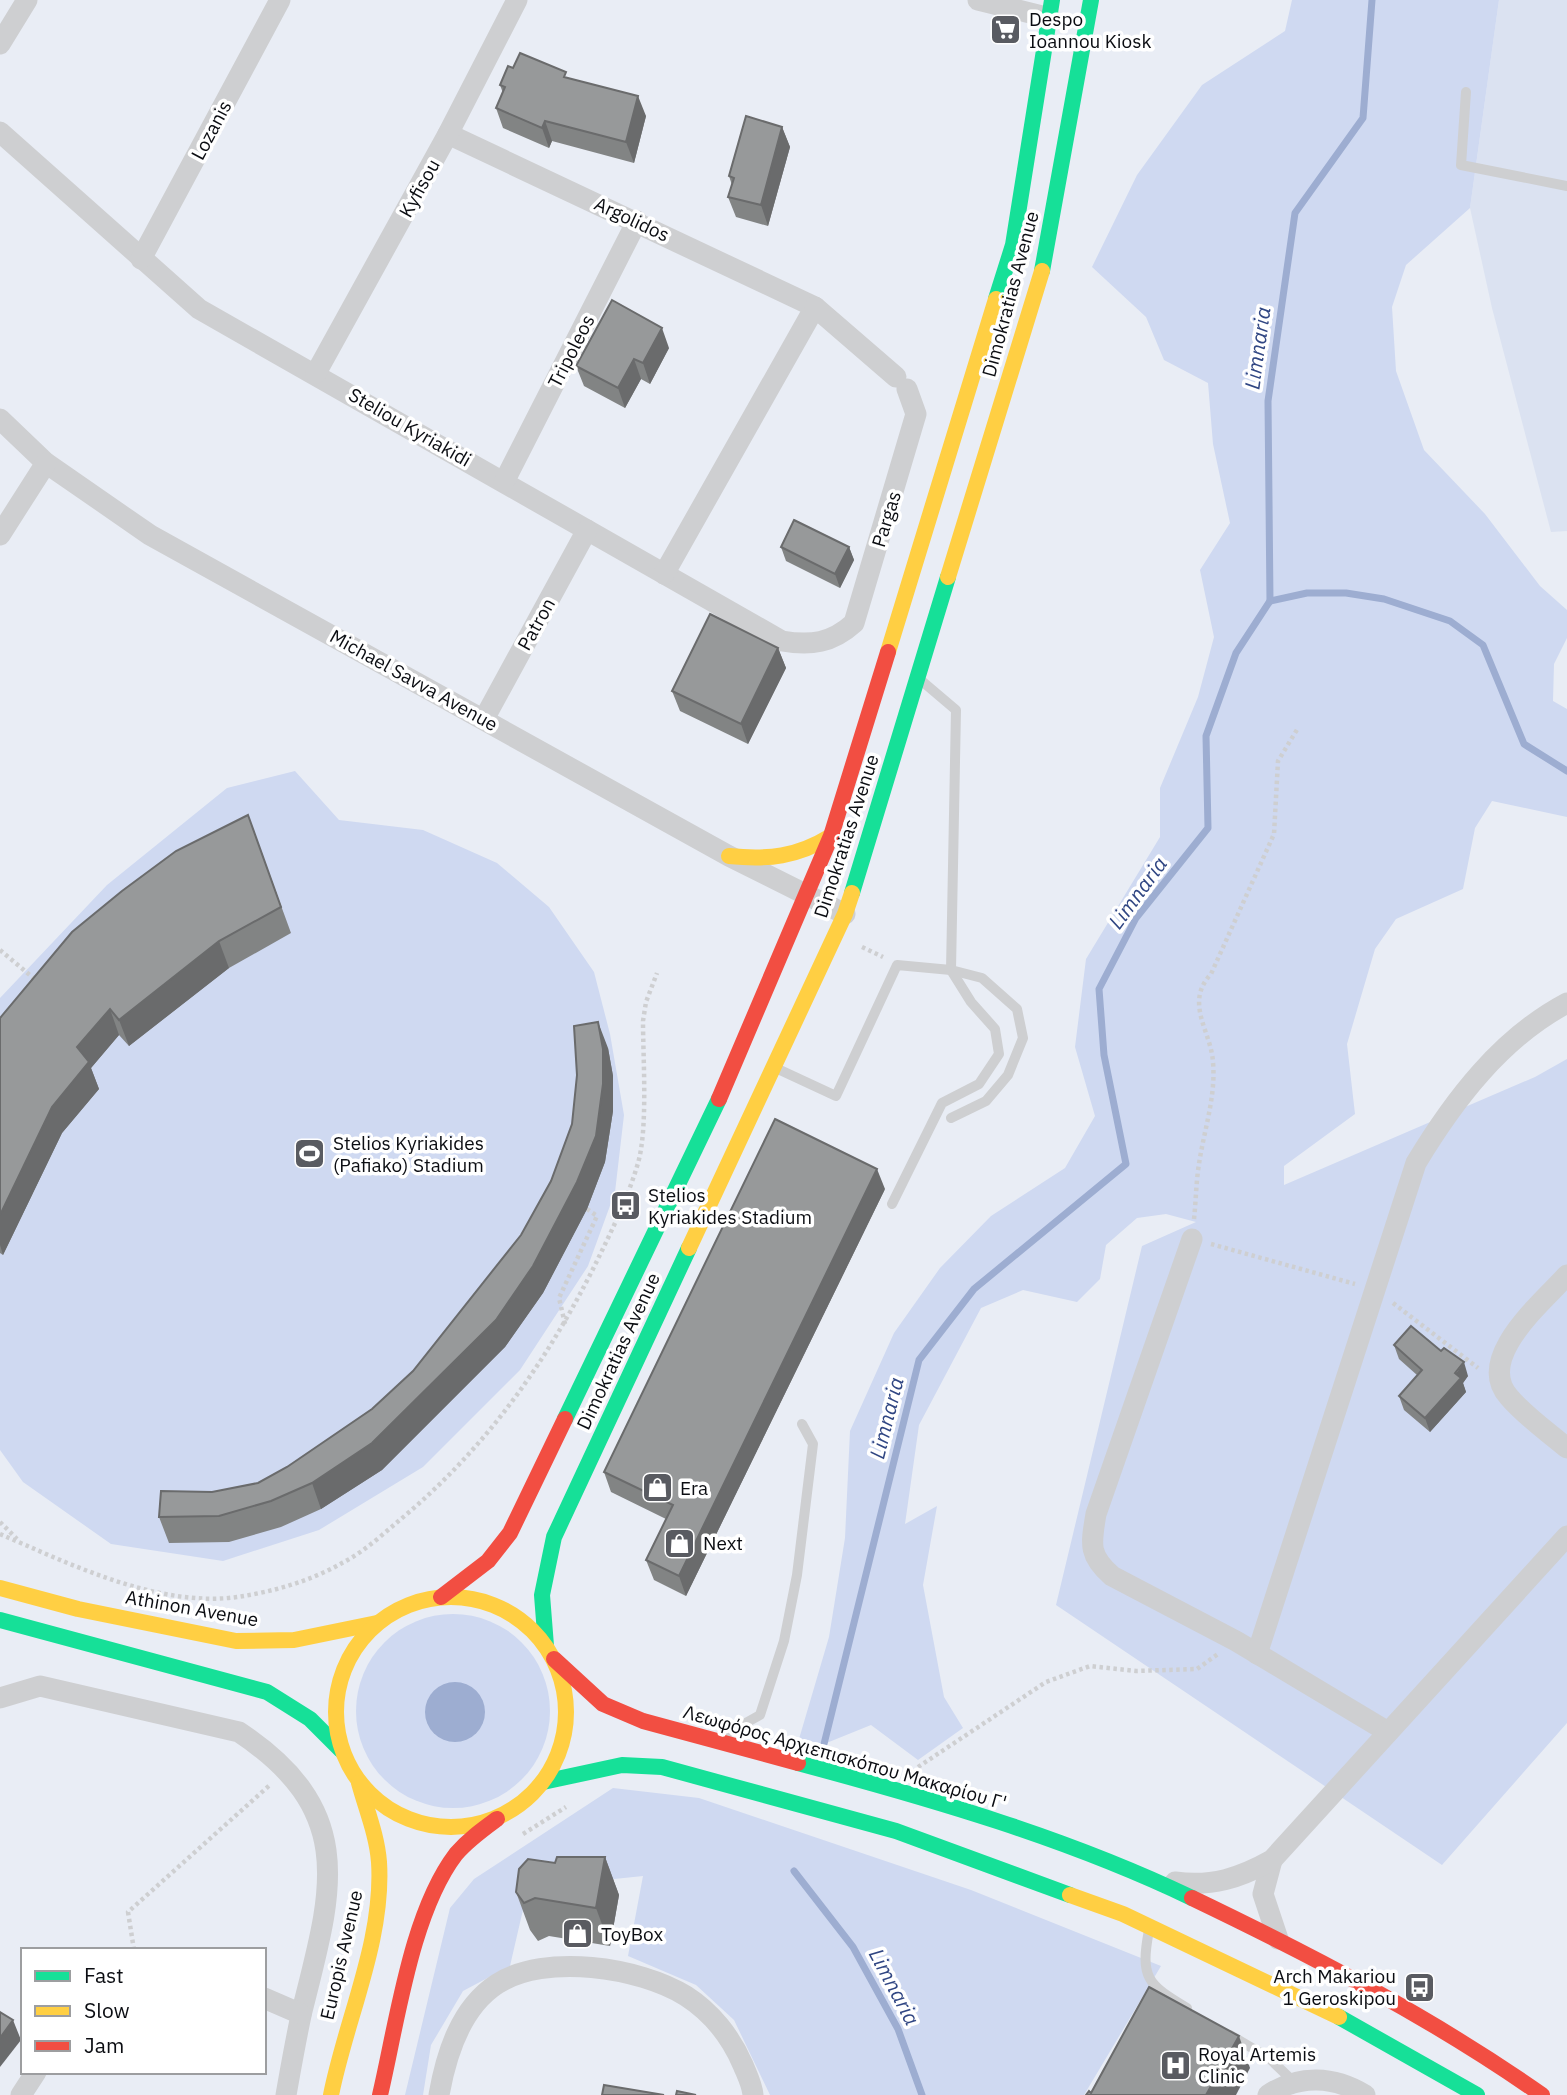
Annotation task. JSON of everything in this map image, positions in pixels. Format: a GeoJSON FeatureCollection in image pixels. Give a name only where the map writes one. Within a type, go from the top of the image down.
{"type":"FeatureCollection","features":[{"type":"Feature","properties":{"kind":"main road","name":"Dimokratias Avenue"},"geometry":{"type":"LineString","coordinates":[[550,1653],[542,1595],[554,1537],[841,924],[1045,259],[1091,0]]}},
{"type":"Feature","properties":{"kind":"main road","name":"Dimokratias Avenue"},"geometry":{"type":"LineString","coordinates":[[441,1597],[488,1561],[510,1534],[724,1088],[831,836],[1013,245],[1051,9]]}},
{"type":"Feature","properties":{"kind":"main road"},"geometry":{"type":"LineString","coordinates":[[729,856],[771,861],[790,858],[808,851],[831,836]]}},
{"type":"Feature","properties":{"kind":"main road","name":"Athinon Avenue"},"geometry":{"type":"LineString","coordinates":[[0,1588],[78,1609],[236,1641],[294,1640],[377,1623]]}},
{"type":"Feature","properties":{"kind":"main road"},"geometry":{"type":"LineString","coordinates":[[341,1749],[335,1715],[340,1680],[354,1648],[377,1623],[414,1603],[441,1597],[464,1598],[498,1607],[527,1626],[550,1653],[565,1693],[566,1716],[560,1751],[543,1782],[523,1802],[498,1817],[470,1840],[455,1856],[431,1897],[417,1939],[380,2095]]}},
{"type":"Feature","properties":{"kind":"main road"},"geometry":{"type":"LineString","coordinates":[[0,1620],[267,1692],[310,1718],[341,1749],[359,1783],[390,1811],[430,1825],[471,1825],[498,1817]]}},
{"type":"Feature","properties":{"kind":"main road","name":"Λεωφόρος Αρχιεπισκόπου Μακαρίου Γ'"},"geometry":{"type":"LineString","coordinates":[[550,1653],[603,1704],[643,1721],[885,1786],[1014,1827],[1152,1879],[1278,1939],[1475,2048],[1542,2095]]}},
{"type":"Feature","properties":{"kind":"main road"},"geometry":{"type":"LineString","coordinates":[[543,1782],[622,1765],[662,1767],[896,1831],[992,1864],[1150,1927],[1262,1978],[1376,2036],[1477,2095]]}},
{"type":"Feature","properties":{"kind":"main road","name":"Europis Avenue"},"geometry":{"type":"LineString","coordinates":[[331,2095],[372,1928],[378,1891],[378,1849],[359,1783]]}},
{"type":"Feature","properties":{"kind":"street"},"geometry":{"type":"LineString","coordinates":[[0,44],[27,0]]}},
{"type":"Feature","properties":{"kind":"street","name":"Kyfisou"},"geometry":{"type":"LineString","coordinates":[[316,373],[448,134],[517,0]]}},
{"type":"Feature","properties":{"kind":"street"},"geometry":{"type":"LineString","coordinates":[[978,0],[1051,9]]}},
{"type":"Feature","properties":{"kind":"street","name":"Lozanis"},"geometry":{"type":"LineString","coordinates":[[141,259],[276,2]]}},
{"type":"Feature","properties":{"kind":"street","name":"Steliou Kyriakidi"},"geometry":{"type":"LineString","coordinates":[[0,131],[199,309],[316,373],[782,642],[820,643],[839,636],[855,622]]}},
{"type":"Feature","properties":{"kind":"street","name":"Argolidos"},"geometry":{"type":"LineString","coordinates":[[448,134],[815,307],[901,383],[916,414]]}},
{"type":"Feature","properties":{"kind":"street","name":"Tripoleos"},"geometry":{"type":"LineString","coordinates":[[504,482],[637,221]]}},
{"type":"Feature","properties":{"kind":"street"},"geometry":{"type":"LineString","coordinates":[[664,575],[815,307]]}},
{"type":"Feature","properties":{"kind":"street","name":"Pargas"},"geometry":{"type":"LineString","coordinates":[[855,622],[916,414]]}},
{"type":"Feature","properties":{"kind":"street","name":"Michael Savva Avenue"},"geometry":{"type":"LineString","coordinates":[[0,419],[47,463],[150,535],[729,856],[807,894],[841,924]]}},
{"type":"Feature","properties":{"kind":"street"},"geometry":{"type":"LineString","coordinates":[[0,534],[47,463]]}},
{"type":"Feature","properties":{"kind":"street","name":"Patron"},"geometry":{"type":"LineString","coordinates":[[484,719],[587,530]]}},
{"type":"Feature","properties":{"kind":"street"},"geometry":{"type":"LineString","coordinates":[[1257,1654],[1416,1163],[1453,1105],[1482,1069],[1567,1003]]}},
{"type":"Feature","properties":{"kind":"street"},"geometry":{"type":"LineString","coordinates":[[1192,1239],[1096,1514],[1093,1553],[1096,1563],[1112,1576],[1236,1641],[1388,1732]]}},
{"type":"Feature","properties":{"kind":"street"},"geometry":{"type":"LineString","coordinates":[[1567,1275],[1511,1336],[1502,1353],[1500,1372],[1508,1396],[1567,1448]]}},
{"type":"Feature","properties":{"kind":"street"},"geometry":{"type":"LineString","coordinates":[[1152,1879],[1209,1884],[1245,1875],[1272,1860],[1567,1536]]}},
{"type":"Feature","properties":{"kind":"street"},"geometry":{"type":"LineString","coordinates":[[0,1698],[40,1686],[239,1732],[265,1749],[286,1770],[316,1811],[329,1855],[325,1911],[286,2095]]}},
{"type":"Feature","properties":{"kind":"street"},"geometry":{"type":"LineString","coordinates":[[1272,1860],[1263,1894],[1278,1939]]}},
{"type":"Feature","properties":{"kind":"street"},"geometry":{"type":"LineString","coordinates":[[439,2095],[448,2055],[458,2029],[496,1984],[523,1973],[569,1966],[593,1967],[652,1980],[686,1996],[716,2021],[738,2054],[753,2095]]}},
{"type":"Feature","properties":{"kind":"street"},"geometry":{"type":"LineString","coordinates":[[266,1999],[302,2014]]}},
{"type":"Feature","properties":{"kind":"street"},"geometry":{"type":"LineString","coordinates":[[21,2095],[35,2074]]}},
{"type":"Feature","properties":{"kind":"street"},"geometry":{"type":"LineString","coordinates":[[1268,2095],[1295,2083],[1332,2079],[1365,2095]]}},
{"type":"Feature","properties":{"kind":"lane"},"geometry":{"type":"LineString","coordinates":[[1466,92],[1461,165],[1567,186]]}},
{"type":"Feature","properties":{"kind":"lane"},"geometry":{"type":"LineString","coordinates":[[892,1204],[942,1102],[979,1084],[999,1054],[995,1029],[971,1002],[951,970],[956,710],[918,677]]}},
{"type":"Feature","properties":{"kind":"lane"},"geometry":{"type":"LineString","coordinates":[[774,1067],[836,1096],[897,965],[951,970],[982,978],[1017,1009],[1023,1038],[1009,1076],[986,1101],[951,1118]]}},
{"type":"Feature","properties":{"kind":"lane"},"geometry":{"type":"LineString","coordinates":[[714,1741],[760,1715],[784,1641],[797,1575],[813,1444],[802,1424]]}},
{"type":"Feature","properties":{"kind":"lane"},"geometry":{"type":"LineString","coordinates":[[1150,1927],[1144,1955],[1146,1978],[1154,1988],[1198,2015]]}},
{"type":"Feature","properties":{"kind":"lane"},"geometry":{"type":"LineString","coordinates":[[1221,2029],[1269,2059],[1295,2083]]}},
{"type":"Feature","properties":{"kind":"path"},"geometry":{"type":"LineString","coordinates":[[1192,1239],[1199,1163],[1214,1085],[1213,1058],[1202,1029],[1202,985],[1211,974],[1274,834],[1278,761],[1298,728]]}},
{"type":"Feature","properties":{"kind":"path"},"geometry":{"type":"LineString","coordinates":[[841,924],[897,965]]}},
{"type":"Feature","properties":{"kind":"path"},"geometry":{"type":"LineString","coordinates":[[0,950],[41,984]]}},
{"type":"Feature","properties":{"kind":"path"},"geometry":{"type":"LineString","coordinates":[[0,1534],[97,1576],[163,1593],[235,1598],[302,1581],[343,1563],[427,1498],[473,1452],[525,1388],[565,1325],[616,1223],[639,1161],[644,1011],[657,973]]}},
{"type":"Feature","properties":{"kind":"path"},"geometry":{"type":"LineString","coordinates":[[565,1325],[559,1298],[597,1216],[587,1209]]}},
{"type":"Feature","properties":{"kind":"path"},"geometry":{"type":"LineString","coordinates":[[0,1522],[20,1542]]}},
{"type":"Feature","properties":{"kind":"path"},"geometry":{"type":"LineString","coordinates":[[885,1786],[953,1746],[1045,1682],[1090,1666],[1136,1671],[1197,1669],[1236,1641]]}},
{"type":"Feature","properties":{"kind":"path"},"geometry":{"type":"LineString","coordinates":[[134,1948],[128,1912],[286,1770]]}},
{"type":"Feature","properties":{"kind":"path"},"geometry":{"type":"LineString","coordinates":[[521,1835],[576,1801]]}},
{"type":"Feature","properties":{"kind":"shaded area"},"geometry":{"type":"Polygon","coordinates":[[[1292,0],[1499,0],[1470,208],[1406,265],[1392,307],[1396,371],[1424,450],[1485,514],[1540,586],[1567,610],[1567,638],[1554,664],[1553,701],[1567,709],[1567,817],[1492,801],[1475,828],[1463,889],[1396,919],[1375,949],[1347,1044],[1355,1114],[1284,1166],[1284,1185],[1535,1077],[1567,1059],[1567,1723],[1442,1865],[1056,1605],[1142,1246],[1196,1222],[1166,1214],[1137,1218],[1106,1245],[1100,1279],[1077,1302],[1023,1290],[981,1308],[919,1425],[905,1524],[937,1506],[923,1585],[944,1697],[963,1728],[918,1760],[871,1725],[824,1744],[799,1739],[829,1637],[845,1538],[850,1431],[894,1333],[940,1268],[991,1216],[1065,1168],[1095,1116],[1075,1047],[1086,959],[1160,837],[1160,788],[1198,697],[1214,637],[1200,570],[1230,523],[1213,444],[1208,383],[1164,360],[1146,317],[1092,267],[1137,175],[1202,85],[1285,31],[1292,0]]]}},
{"type":"Feature","properties":{"kind":"shaded area"},"geometry":{"type":"Polygon","coordinates":[[[1499,0],[1567,0],[1567,531],[1551,532],[1492,308],[1470,208],[1499,0]]]}},
{"type":"Feature","properties":{"kind":"shaded area","name":"Stelios Kyriakides (Pafiako) Stadium"},"geometry":{"type":"Polygon","coordinates":[[[295,771],[339,820],[423,830],[497,863],[549,907],[594,972],[610,1034],[624,1115],[615,1192],[588,1266],[520,1370],[423,1467],[319,1530],[223,1561],[111,1544],[23,1482],[0,1450],[0,998],[107,885],[227,788],[295,771]]]}},
{"type":"Feature","properties":{"kind":"shaded area"},"geometry":{"type":"Polygon","coordinates":[[[453,1614],[490,1621],[522,1642],[543,1674],[550,1711],[543,1748],[522,1780],[490,1801],[453,1808],[416,1801],[384,1780],[363,1748],[356,1711],[363,1674],[384,1642],[416,1621],[453,1614]]]}},
{"type":"Feature","properties":{"kind":"shaded area"},"geometry":{"type":"Polygon","coordinates":[[[455,1682],[476,1691],[485,1712],[476,1733],[455,1742],[434,1733],[425,1712],[434,1691],[455,1682]]]}},
{"type":"Feature","properties":{"kind":"shaded area"},"geometry":{"type":"Polygon","coordinates":[[[613,1788],[699,1798],[971,1890],[1161,1966],[1084,2095],[770,2095],[734,2020],[696,1985],[628,1956],[643,1876],[528,1888],[510,1966],[463,1991],[431,2045],[423,2095],[405,2095],[450,1908],[474,1879],[613,1788]]]}},
{"type":"Feature","properties":{"kind":"building"},"geometry":{"type":"Polygon","coordinates":[[[520,53],[566,72],[564,77],[638,96],[626,142],[545,121],[542,128],[496,108],[505,87],[500,85],[508,66],[513,68],[520,53]]]}},
{"type":"Feature","properties":{"kind":"building"},"geometry":{"type":"Polygon","coordinates":[[[746,116],[782,127],[761,205],[728,197],[734,178],[729,176],[746,116]]]}},
{"type":"Feature","properties":{"kind":"building"},"geometry":{"type":"Polygon","coordinates":[[[612,300],[662,328],[643,363],[634,359],[618,388],[576,366],[612,300]]]}},
{"type":"Feature","properties":{"kind":"building"},"geometry":{"type":"Polygon","coordinates":[[[794,520],[849,547],[835,574],[781,547],[794,520]]]}},
{"type":"Feature","properties":{"kind":"building"},"geometry":{"type":"Polygon","coordinates":[[[710,614],[778,648],[741,724],[672,691],[710,614]]]}},
{"type":"Feature","properties":{"kind":"building"},"geometry":{"type":"Polygon","coordinates":[[[248,815],[281,907],[219,941],[119,1020],[110,1009],[77,1047],[89,1062],[52,1107],[0,1215],[0,1018],[72,932],[122,891],[176,851],[248,815]]]}},
{"type":"Feature","properties":{"kind":"building"},"geometry":{"type":"Polygon","coordinates":[[[598,1022],[603,1049],[603,1084],[596,1136],[577,1182],[533,1266],[496,1320],[372,1443],[312,1483],[271,1501],[219,1516],[159,1517],[161,1491],[212,1492],[258,1483],[287,1467],[372,1409],[413,1371],[521,1235],[551,1181],[572,1124],[577,1075],[574,1026],[598,1022]]]}},
{"type":"Feature","properties":{"kind":"building"},"geometry":{"type":"Polygon","coordinates":[[[775,1119],[877,1169],[679,1576],[646,1560],[673,1505],[604,1472],[775,1119]]]}},
{"type":"Feature","properties":{"kind":"building"},"geometry":{"type":"Polygon","coordinates":[[[1411,1326],[1441,1351],[1444,1348],[1464,1362],[1455,1373],[1461,1378],[1425,1418],[1399,1396],[1422,1370],[1394,1345],[1411,1326]]]}},
{"type":"Feature","properties":{"kind":"building"},"geometry":{"type":"Polygon","coordinates":[[[557,1857],[605,1857],[596,1908],[535,1898],[524,1903],[516,1892],[519,1869],[528,1859],[555,1863],[557,1857]]]}},
{"type":"Feature","properties":{"kind":"building"},"geometry":{"type":"Polygon","coordinates":[[[1149,1987],[1239,2036],[1206,2095],[1086,2095],[1089,2091],[1091,2093],[1149,1987]]]}},
{"type":"Feature","properties":{"kind":"building"},"geometry":{"type":"Polygon","coordinates":[[[0,2012],[13,2020],[0,2038],[0,2012]]]}},
{"type":"Feature","properties":{"kind":"building"},"geometry":{"type":"Polygon","coordinates":[[[604,2085],[664,2095],[602,2095],[604,2085]]]}},
{"type":"Feature","properties":{"kind":"building"},"geometry":{"type":"Polygon","coordinates":[[[677,2091],[696,2095],[676,2095],[677,2091]]]}},
{"type":"Feature","properties":{"kind":"waterway","name":"Limnaria"},"geometry":{"type":"LineString","coordinates":[[824,1744],[919,1360],[974,1289],[1126,1164],[1104,1055],[1099,989],[1136,918],[1208,828],[1206,736],[1236,653],[1270,601],[1268,401],[1295,213],[1363,118],[1372,0]]}},
{"type":"Feature","properties":{"kind":"waterway"},"geometry":{"type":"LineString","coordinates":[[1270,601],[1307,593],[1346,593],[1384,599],[1450,621],[1483,645],[1524,744],[1567,771]]}},
{"type":"Feature","properties":{"kind":"waterway","name":"Limnaria"},"geometry":{"type":"LineString","coordinates":[[794,1871],[853,1947],[898,2029],[922,2095]]}},
{"type":"Feature","properties":{"kind":"traffic: fast"},"geometry":{"type":"LineString","coordinates":[[996,299],[1013,245],[1052,0]]}},
{"type":"Feature","properties":{"kind":"traffic: fast"},"geometry":{"type":"LineString","coordinates":[[1042,271],[1091,0]]}},
{"type":"Feature","properties":{"kind":"traffic: fast"},"geometry":{"type":"LineString","coordinates":[[852,893],[948,577]]}},
{"type":"Feature","properties":{"kind":"traffic: fast"},"geometry":{"type":"LineString","coordinates":[[565,1419],[719,1099]]}},
{"type":"Feature","properties":{"kind":"traffic: fast"},"geometry":{"type":"LineString","coordinates":[[546,1646],[542,1595],[554,1537],[689,1248]]}},
{"type":"Feature","properties":{"kind":"traffic: fast"},"geometry":{"type":"LineString","coordinates":[[0,1620],[267,1692],[310,1719],[341,1750]]}},
{"type":"Feature","properties":{"kind":"traffic: fast"},"geometry":{"type":"LineString","coordinates":[[798,1763],[899,1791],[1048,1838],[1145,1876],[1192,1898]]}},
{"type":"Feature","properties":{"kind":"traffic: fast"},"geometry":{"type":"LineString","coordinates":[[543,1782],[622,1765],[662,1767],[896,1831],[1070,1895]]}},
{"type":"Feature","properties":{"kind":"traffic: fast"},"geometry":{"type":"LineString","coordinates":[[1339,2017],[1477,2095]]}},
{"type":"Feature","properties":{"kind":"traffic: slow"},"geometry":{"type":"LineString","coordinates":[[948,577],[1042,271]]}},
{"type":"Feature","properties":{"kind":"traffic: slow"},"geometry":{"type":"LineString","coordinates":[[888,652],[996,299]]}},
{"type":"Feature","properties":{"kind":"traffic: slow"},"geometry":{"type":"LineString","coordinates":[[729,856],[757,858],[794,853],[831,836]]}},
{"type":"Feature","properties":{"kind":"traffic: slow"},"geometry":{"type":"LineString","coordinates":[[689,1248],[845,914],[852,893]]}},
{"type":"Feature","properties":{"kind":"traffic: slow"},"geometry":{"type":"LineString","coordinates":[[0,1588],[78,1609],[236,1641],[294,1640],[377,1623]]}},
{"type":"Feature","properties":{"kind":"traffic: slow"},"geometry":{"type":"LineString","coordinates":[[440,1597],[462,1597],[495,1605],[533,1630],[558,1668],[564,1689],[566,1712],[564,1735],[558,1756],[533,1794],[495,1819],[462,1827],[440,1827],[407,1819],[369,1794],[344,1756],[336,1723],[336,1701],[344,1668],[369,1630],[407,1605],[440,1597]]}},
{"type":"Feature","properties":{"kind":"traffic: slow"},"geometry":{"type":"LineString","coordinates":[[331,2095],[370,1950],[379,1891],[376,1842],[359,1783]]}},
{"type":"Feature","properties":{"kind":"traffic: slow"},"geometry":{"type":"LineString","coordinates":[[1070,1895],[1123,1914],[1339,2017]]}},
{"type":"Feature","properties":{"kind":"traffic: jam"},"geometry":{"type":"LineString","coordinates":[[719,1099],[831,836],[888,652]]}},
{"type":"Feature","properties":{"kind":"traffic: jam"},"geometry":{"type":"LineString","coordinates":[[441,1597],[488,1561],[510,1533],[565,1419]]}},
{"type":"Feature","properties":{"kind":"traffic: jam"},"geometry":{"type":"LineString","coordinates":[[554,1659],[603,1704],[643,1721],[798,1763]]}},
{"type":"Feature","properties":{"kind":"traffic: jam"},"geometry":{"type":"LineString","coordinates":[[380,2095],[407,1970],[428,1906],[456,1854],[497,1819]]}},
{"type":"Feature","properties":{"kind":"traffic: jam"},"geometry":{"type":"LineString","coordinates":[[1192,1898],[1371,1989],[1458,2040],[1542,2095]]}},
{"type":"Feature","properties":{"kind":"place","name":"Despo Ioannou Kiosk"},"geometry":{"type":"Point","coordinates":[1006,30]}},
{"type":"Feature","properties":{"kind":"place","name":"Stelios Kyriakides (Pafiako) Stadium"},"geometry":{"type":"Point","coordinates":[310,1154]}},
{"type":"Feature","properties":{"kind":"place","name":"Stelios Kyriakides Stadium"},"geometry":{"type":"Point","coordinates":[625,1206]}},
{"type":"Feature","properties":{"kind":"place","name":"Era"},"geometry":{"type":"Point","coordinates":[657,1488]}},
{"type":"Feature","properties":{"kind":"place","name":"Next"},"geometry":{"type":"Point","coordinates":[680,1543]}},
{"type":"Feature","properties":{"kind":"place","name":"ToyBox"},"geometry":{"type":"Point","coordinates":[578,1934]}},
{"type":"Feature","properties":{"kind":"place","name":"Arch Makariou 1 Geroskipou"},"geometry":{"type":"Point","coordinates":[1419,1987]}},
{"type":"Feature","properties":{"kind":"place","name":"Royal Artemis Clinic"},"geometry":{"type":"Point","coordinates":[1175,2065]}}]}
